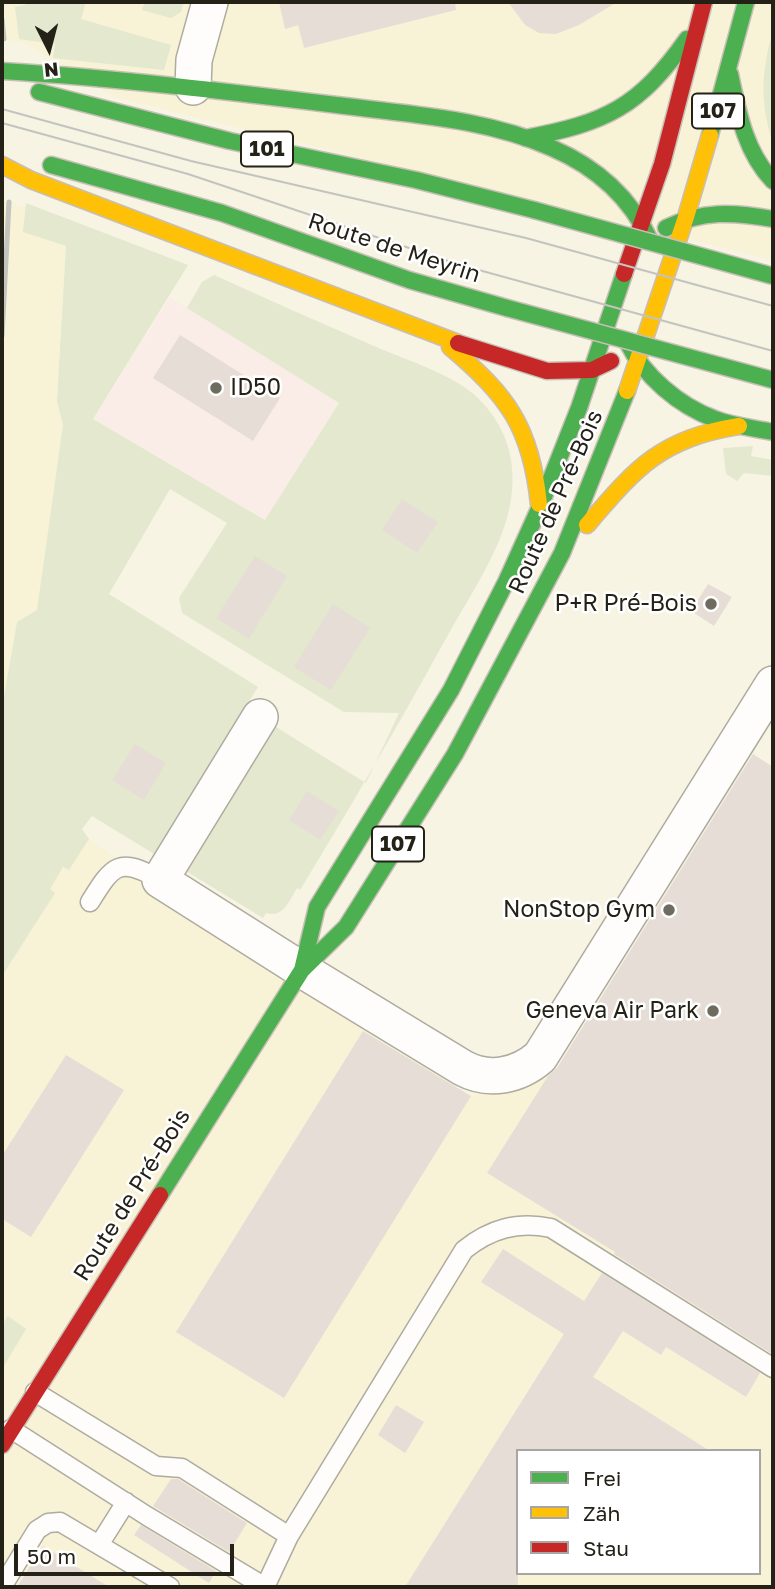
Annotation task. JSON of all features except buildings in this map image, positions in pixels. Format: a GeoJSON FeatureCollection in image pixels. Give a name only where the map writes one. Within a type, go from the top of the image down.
{"type":"FeatureCollection","features":[{"type":"Feature","properties":{"kind":"main road","name":"Route de Pré-Bois"},"geometry":{"type":"LineString","coordinates":[[302,970],[317,907],[451,690],[506,582],[539,509],[592,370],[662,164],[704,2]]}},
{"type":"Feature","properties":{"kind":"main road","name":"Route de Pré-Bois"},"geometry":{"type":"LineString","coordinates":[[2,1445],[302,970],[346,927],[447,765],[525,626],[562,553],[613,433],[686,217],[746,2]]}},
{"type":"Feature","properties":{"kind":"main road"},"geometry":{"type":"LineString","coordinates":[[525,138],[590,125],[626,107],[645,93],[673,60],[699,19]]}},
{"type":"Feature","properties":{"kind":"main road"},"geometry":{"type":"LineString","coordinates":[[729,69],[740,120],[757,160],[773,181]]}},
{"type":"Feature","properties":{"kind":"main road"},"geometry":{"type":"LineString","coordinates":[[2,71],[193,87],[434,117],[525,138],[552,148],[603,177],[621,193],[643,222],[658,264],[658,300]]}},
{"type":"Feature","properties":{"kind":"main road","name":"101"},"geometry":{"type":"LineString","coordinates":[[2,81],[230,141],[416,180],[773,276]]}},
{"type":"Feature","properties":{"kind":"main road","name":"Route de Meyrin"},"geometry":{"type":"LineString","coordinates":[[2,154],[222,213],[409,280],[773,380]]}},
{"type":"Feature","properties":{"kind":"main road"},"geometry":{"type":"LineString","coordinates":[[2,164],[31,180],[437,337],[547,371],[592,370],[629,348],[653,317]]}},
{"type":"Feature","properties":{"kind":"main road"},"geometry":{"type":"LineString","coordinates":[[626,270],[650,241],[686,217],[711,212],[731,212],[773,219]]}},
{"type":"Feature","properties":{"kind":"main road"},"geometry":{"type":"LineString","coordinates":[[620,289],[618,309],[629,348],[637,362],[677,397],[713,418],[773,432]]}},
{"type":"Feature","properties":{"kind":"main road"},"geometry":{"type":"LineString","coordinates":[[437,337],[483,374],[512,408],[532,455],[539,509]]}},
{"type":"Feature","properties":{"kind":"main road"},"geometry":{"type":"LineString","coordinates":[[562,553],[636,469],[666,446],[699,432],[743,426]]}},
{"type":"Feature","properties":{"kind":"street"},"geometry":{"type":"LineString","coordinates":[[193,87],[194,60],[210,2]]}},
{"type":"Feature","properties":{"kind":"street"},"geometry":{"type":"LineString","coordinates":[[260,717],[160,880],[472,1073],[496,1076],[518,1071],[531,1064],[546,1048],[773,684]]}},
{"type":"Feature","properties":{"kind":"lane"},"geometry":{"type":"LineString","coordinates":[[90,902],[108,874],[123,866],[139,868],[160,880]]}},
{"type":"Feature","properties":{"kind":"lane"},"geometry":{"type":"LineString","coordinates":[[11,1429],[265,1587],[289,1536],[464,1250],[476,1240],[497,1230],[518,1226],[551,1228],[773,1368]]}},
{"type":"Feature","properties":{"kind":"lane"},"geometry":{"type":"LineString","coordinates":[[35,1392],[156,1466],[182,1468],[289,1536]]}},
{"type":"Feature","properties":{"kind":"lane"},"geometry":{"type":"LineString","coordinates":[[99,1545],[126,1502]]}},
{"type":"Feature","properties":{"kind":"lane"},"geometry":{"type":"LineString","coordinates":[[2,1587],[37,1530],[48,1523],[60,1522],[170,1587]]}},
{"type":"Feature","properties":{"kind":"shaded area"},"geometry":{"type":"Polygon","coordinates":[[[2,2],[773,2],[773,260],[114,97],[20,40],[2,39],[2,2]]]}},
{"type":"Feature","properties":{"kind":"shaded area"},"geometry":{"type":"Polygon","coordinates":[[[2,200],[25,207],[24,232],[66,246],[57,401],[63,425],[37,610],[17,622],[2,708],[2,200]]]}},
{"type":"Feature","properties":{"kind":"shaded area"},"geometry":{"type":"Polygon","coordinates":[[[170,297],[339,403],[266,520],[93,419],[170,297]]]}},
{"type":"Feature","properties":{"kind":"shaded area"},"geometry":{"type":"Polygon","coordinates":[[[89,839],[335,1010],[471,1096],[773,990],[773,1587],[2,1587],[2,976],[54,893],[50,889],[63,867],[69,870],[89,839]]]}},
{"type":"Feature","properties":{"kind":"green space"},"geometry":{"type":"Polygon","coordinates":[[[26,2],[86,2],[81,19],[171,45],[164,70],[53,58],[55,44],[19,39],[15,7],[25,5],[26,2]]]}},
{"type":"Feature","properties":{"kind":"green space"},"geometry":{"type":"Polygon","coordinates":[[[145,2],[184,2],[181,12],[171,18],[142,10],[145,2]]]}},
{"type":"Feature","properties":{"kind":"green space"},"geometry":{"type":"Polygon","coordinates":[[[770,41],[773,42],[773,144],[766,117],[764,92],[770,41]]]}},
{"type":"Feature","properties":{"kind":"green space"},"geometry":{"type":"Polygon","coordinates":[[[26,203],[188,265],[93,419],[265,520],[339,403],[187,308],[202,282],[214,275],[429,368],[468,389],[488,409],[502,432],[511,457],[512,485],[508,516],[495,551],[375,764],[399,713],[344,712],[182,613],[179,598],[227,523],[170,489],[109,594],[258,687],[154,854],[92,816],[82,829],[89,839],[69,870],[63,867],[50,889],[55,893],[2,976],[2,708],[17,622],[37,610],[63,425],[57,401],[66,246],[23,232],[26,203]]]}},
{"type":"Feature","properties":{"kind":"green space"},"geometry":{"type":"Polygon","coordinates":[[[753,446],[751,456],[773,460],[773,476],[744,473],[737,481],[726,474],[723,448],[753,446]]]}},
{"type":"Feature","properties":{"kind":"green space"},"geometry":{"type":"Polygon","coordinates":[[[268,722],[364,782],[300,890],[297,888],[282,911],[266,913],[263,918],[184,870],[268,722]]]}},
{"type":"Feature","properties":{"kind":"green space"},"geometry":{"type":"Polygon","coordinates":[[[8,1316],[26,1329],[2,1369],[2,1325],[8,1316]]]}},
{"type":"Feature","properties":{"kind":"tram line"},"geometry":{"type":"LineString","coordinates":[[2,109],[191,161],[526,238],[773,306]]}},
{"type":"Feature","properties":{"kind":"tram line"},"geometry":{"type":"LineString","coordinates":[[2,123],[188,174],[457,264],[773,351]]}},
{"type":"Feature","properties":{"kind":"railway"},"geometry":{"type":"LineString","coordinates":[[2,19],[4,39]]}},
{"type":"Feature","properties":{"kind":"railway"},"geometry":{"type":"LineString","coordinates":[[2,336],[9,202]]}},
{"type":"Feature","properties":{"kind":"traffic: fast"},"geometry":{"type":"LineString","coordinates":[[710,135],[746,2]]}},
{"type":"Feature","properties":{"kind":"traffic: fast"},"geometry":{"type":"LineString","coordinates":[[525,138],[578,126],[618,108],[653,81],[687,39]]}},
{"type":"Feature","properties":{"kind":"traffic: fast"},"geometry":{"type":"LineString","coordinates":[[2,71],[131,81],[259,96],[424,116],[502,130],[552,148],[597,174],[622,197],[650,240]]}},
{"type":"Feature","properties":{"kind":"traffic: fast"},"geometry":{"type":"LineString","coordinates":[[730,74],[749,144],[763,170],[773,181]]}},
{"type":"Feature","properties":{"kind":"traffic: fast"},"geometry":{"type":"LineString","coordinates":[[39,92],[230,141],[416,180],[534,210]]}},
{"type":"Feature","properties":{"kind":"traffic: fast"},"geometry":{"type":"LineString","coordinates":[[51,165],[222,213],[409,280],[507,308]]}},
{"type":"Feature","properties":{"kind":"traffic: fast"},"geometry":{"type":"LineString","coordinates":[[534,210],[773,276]]}},
{"type":"Feature","properties":{"kind":"traffic: fast"},"geometry":{"type":"LineString","coordinates":[[666,228],[705,215],[745,215],[773,219]]}},
{"type":"Feature","properties":{"kind":"traffic: fast"},"geometry":{"type":"LineString","coordinates":[[302,970],[317,907],[451,690],[506,582],[539,509],[579,408],[624,274]]}},
{"type":"Feature","properties":{"kind":"traffic: fast"},"geometry":{"type":"LineString","coordinates":[[507,308],[773,380]]}},
{"type":"Feature","properties":{"kind":"traffic: fast"},"geometry":{"type":"LineString","coordinates":[[627,342],[653,378],[688,406],[722,421],[773,432]]}},
{"type":"Feature","properties":{"kind":"traffic: fast"},"geometry":{"type":"LineString","coordinates":[[160,1195],[302,970],[346,927],[455,754],[562,553],[627,391]]}},
{"type":"Feature","properties":{"kind":"traffic: slow"},"geometry":{"type":"LineString","coordinates":[[627,391],[686,217],[710,135]]}},
{"type":"Feature","properties":{"kind":"traffic: slow"},"geometry":{"type":"LineString","coordinates":[[2,165],[31,180],[458,343]]}},
{"type":"Feature","properties":{"kind":"traffic: slow"},"geometry":{"type":"LineString","coordinates":[[450,347],[487,381],[513,415],[530,454],[539,504]]}},
{"type":"Feature","properties":{"kind":"traffic: slow"},"geometry":{"type":"LineString","coordinates":[[587,525],[621,487],[652,459],[689,439],[739,426]]}},
{"type":"Feature","properties":{"kind":"traffic: jam"},"geometry":{"type":"LineString","coordinates":[[624,274],[662,164],[704,2]]}},
{"type":"Feature","properties":{"kind":"traffic: jam"},"geometry":{"type":"LineString","coordinates":[[458,343],[547,371],[592,370],[611,361]]}},
{"type":"Feature","properties":{"kind":"traffic: jam"},"geometry":{"type":"LineString","coordinates":[[2,1445],[160,1195]]}},
{"type":"Feature","properties":{"kind":"place","name":"ID50"},"geometry":{"type":"Point","coordinates":[216,388]}},
{"type":"Feature","properties":{"kind":"place","name":"P+R Pré-Bois"},"geometry":{"type":"Point","coordinates":[711,604]}},
{"type":"Feature","properties":{"kind":"place","name":"NonStop Gym"},"geometry":{"type":"Point","coordinates":[669,910]}},
{"type":"Feature","properties":{"kind":"place","name":"Geneva Air Park"},"geometry":{"type":"Point","coordinates":[713,1011]}}]}
